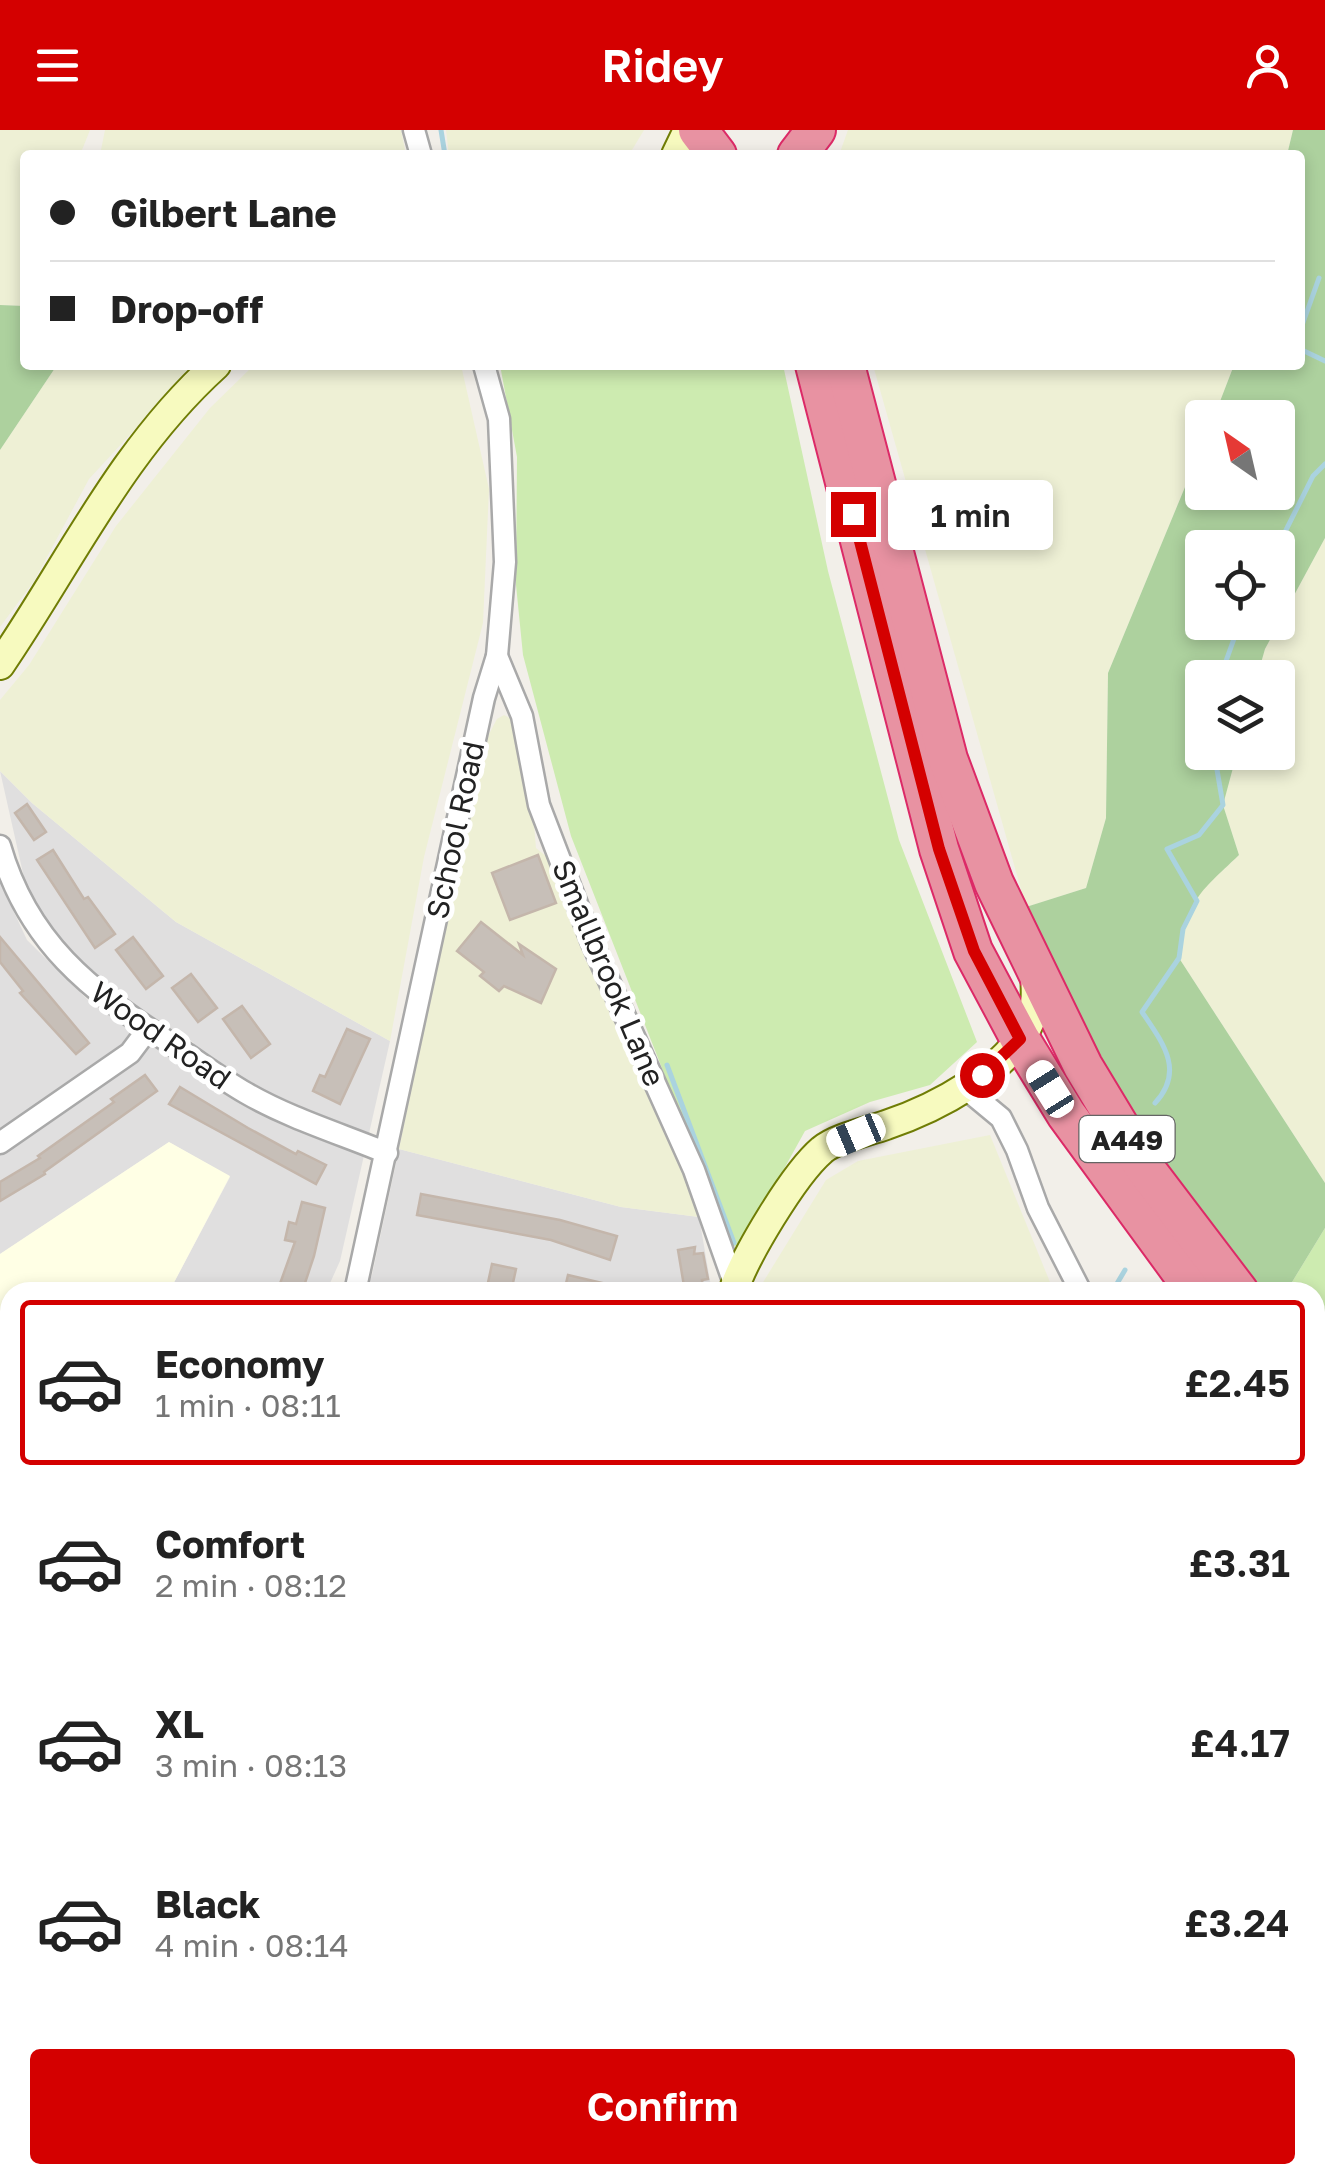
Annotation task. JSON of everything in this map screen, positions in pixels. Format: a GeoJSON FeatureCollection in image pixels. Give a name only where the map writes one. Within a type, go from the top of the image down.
{"type":"FeatureCollection","features":[{"type":"Feature","properties":{"kind":"highway"},"geometry":{"type":"LineString","coordinates":[[698,130],[713,150]]}},
{"type":"Feature","properties":{"kind":"highway","name":"A449"},"geometry":{"type":"LineString","coordinates":[[816,370],[939,849],[974,951],[1020,1039],[1066,1114],[1189,1282]]}},
{"type":"Feature","properties":{"kind":"highway","name":"A449"},"geometry":{"type":"LineString","coordinates":[[846,370],[952,773],[994,884],[1083,1066],[1144,1167],[1231,1282]]}},
{"type":"Feature","properties":{"kind":"street"},"geometry":{"type":"LineString","coordinates":[[0,664],[128,460],[186,392],[210,370]]}},
{"type":"Feature","properties":{"kind":"street","name":"School Road"},"geometry":{"type":"LineString","coordinates":[[363,1282],[476,734],[497,656],[505,562],[499,418],[485,370]]}},
{"type":"Feature","properties":{"kind":"street","name":"Smallbrook Lane"},"geometry":{"type":"LineString","coordinates":[[497,656],[522,716],[538,805],[592,943],[694,1170],[732,1282]]}},
{"type":"Feature","properties":{"kind":"street","name":"Wood Road"},"geometry":{"type":"LineString","coordinates":[[0,846],[19,897],[41,935],[95,991],[248,1094],[387,1153]]}},
{"type":"Feature","properties":{"kind":"street"},"geometry":{"type":"LineString","coordinates":[[0,908],[19,897]]}},
{"type":"Feature","properties":{"kind":"street"},"geometry":{"type":"LineString","coordinates":[[738,1282],[779,1202],[823,1149],[938,1105],[966,1090],[1020,1039],[1036,1001],[1035,974]]}},
{"type":"Feature","properties":{"kind":"street"},"geometry":{"type":"LineString","coordinates":[[0,1143],[130,1053],[148,1028]]}},
{"type":"Feature","properties":{"kind":"street"},"geometry":{"type":"LineString","coordinates":[[966,1090],[1000,1118],[1017,1150],[1038,1208],[1076,1282]]}},
{"type":"Feature","properties":{"kind":"shaded area"},"geometry":{"type":"Polygon","coordinates":[[[0,130],[90,130],[82,150],[20,150],[20,306],[0,305],[0,130]]]}},
{"type":"Feature","properties":{"kind":"shaded area"},"geometry":{"type":"Polygon","coordinates":[[[105,130],[401,130],[405,150],[101,150],[105,130]]]}},
{"type":"Feature","properties":{"kind":"shaded area"},"geometry":{"type":"Polygon","coordinates":[[[446,130],[644,130],[632,150],[448,150],[446,130]]]}},
{"type":"Feature","properties":{"kind":"shaded area"},"geometry":{"type":"Polygon","coordinates":[[[848,130],[1293,130],[1288,150],[841,150],[848,130]]]}},
{"type":"Feature","properties":{"kind":"shaded area"},"geometry":{"type":"Polygon","coordinates":[[[54,370],[189,370],[89,479],[34,581],[0,627],[0,450],[54,370]]]}},
{"type":"Feature","properties":{"kind":"shaded area"},"geometry":{"type":"Polygon","coordinates":[[[249,370],[462,370],[489,489],[483,623],[424,857],[390,1041],[176,922],[32,803],[0,771],[0,700],[29,665],[116,526],[210,408],[249,370]]]}},
{"type":"Feature","properties":{"kind":"shaded area"},"geometry":{"type":"Polygon","coordinates":[[[874,370],[1232,370],[1221,400],[1185,400],[1185,487],[1108,673],[1106,818],[1086,888],[1026,907],[874,370]]]}},
{"type":"Feature","properties":{"kind":"shaded area"},"geometry":{"type":"Polygon","coordinates":[[[1325,538],[1325,1183],[1179,958],[1183,929],[1195,896],[1239,855],[1223,805],[1232,770],[1295,770],[1295,660],[1262,660],[1270,640],[1295,640],[1295,594],[1325,538]]]}},
{"type":"Feature","properties":{"kind":"shaded area"},"geometry":{"type":"Polygon","coordinates":[[[504,715],[513,720],[532,801],[536,848],[547,857],[584,947],[584,959],[596,972],[646,1076],[699,1217],[621,1207],[399,1149],[489,734],[497,719],[504,715]]]}},
{"type":"Feature","properties":{"kind":"shaded area"},"geometry":{"type":"Polygon","coordinates":[[[0,771],[32,803],[176,922],[390,1041],[340,1261],[331,1282],[174,1282],[230,1177],[169,1142],[0,1254],[0,882],[27,940],[89,1001],[176,1062],[194,1043],[109,989],[56,938],[27,891],[0,771]]]}},
{"type":"Feature","properties":{"kind":"shaded area"},"geometry":{"type":"Polygon","coordinates":[[[990,1135],[1050,1282],[763,1282],[826,1180],[858,1161],[990,1135]]]}},
{"type":"Feature","properties":{"kind":"shaded area"},"geometry":{"type":"Polygon","coordinates":[[[169,1142],[230,1176],[174,1282],[0,1282],[0,1254],[169,1142]]]}},
{"type":"Feature","properties":{"kind":"shaded area"},"geometry":{"type":"Polygon","coordinates":[[[399,1149],[621,1207],[699,1217],[710,1282],[369,1282],[399,1149]]]}},
{"type":"Feature","properties":{"kind":"green space"},"geometry":{"type":"Polygon","coordinates":[[[1293,130],[1325,130],[1325,538],[1295,594],[1295,530],[1185,530],[1185,640],[1270,640],[1262,660],[1185,660],[1185,770],[1232,770],[1223,805],[1239,855],[1197,899],[1186,923],[1179,958],[1325,1183],[1325,1228],[1292,1282],[1246,1282],[1224,1254],[1096,1057],[1026,907],[1086,888],[1106,818],[1108,673],[1185,487],[1185,510],[1295,510],[1295,400],[1221,400],[1232,370],[1305,370],[1305,150],[1288,150],[1293,130]]]}},
{"type":"Feature","properties":{"kind":"green space"},"geometry":{"type":"Polygon","coordinates":[[[0,305],[20,306],[20,370],[54,370],[0,450],[0,305]]]}},
{"type":"Feature","properties":{"kind":"green space"},"geometry":{"type":"Polygon","coordinates":[[[501,370],[784,370],[828,571],[899,840],[977,1042],[930,1085],[870,1102],[805,1131],[740,1248],[724,1243],[714,1201],[571,836],[523,655],[516,585],[517,457],[501,370]]]}},
{"type":"Feature","properties":{"kind":"green space"},"geometry":{"type":"Polygon","coordinates":[[[1325,1228],[1325,1282],[1292,1282],[1325,1228]]]}},
{"type":"Feature","properties":{"kind":"building"},"geometry":{"type":"Polygon","coordinates":[[[27,804],[46,832],[34,840],[15,813],[27,804]]]}},
{"type":"Feature","properties":{"kind":"building"},"geometry":{"type":"Polygon","coordinates":[[[53,850],[84,899],[88,897],[115,934],[95,948],[37,860],[53,850]]]}},
{"type":"Feature","properties":{"kind":"building"},"geometry":{"type":"Polygon","coordinates":[[[538,855],[556,903],[510,920],[492,873],[538,855]]]}},
{"type":"Feature","properties":{"kind":"building"},"geometry":{"type":"Polygon","coordinates":[[[481,922],[523,955],[519,944],[556,969],[541,1003],[504,986],[499,991],[480,976],[484,972],[457,951],[481,922]]]}},
{"type":"Feature","properties":{"kind":"building"},"geometry":{"type":"Polygon","coordinates":[[[0,937],[89,1043],[76,1054],[20,993],[23,991],[0,962],[0,937]]]}},
{"type":"Feature","properties":{"kind":"building"},"geometry":{"type":"Polygon","coordinates":[[[133,937],[163,976],[146,989],[116,950],[133,937]]]}},
{"type":"Feature","properties":{"kind":"building"},"geometry":{"type":"Polygon","coordinates":[[[191,974],[217,1008],[198,1022],[172,988],[191,974]]]}},
{"type":"Feature","properties":{"kind":"building"},"geometry":{"type":"Polygon","coordinates":[[[242,1006],[270,1044],[251,1058],[223,1019],[242,1006]]]}},
{"type":"Feature","properties":{"kind":"building"},"geometry":{"type":"Polygon","coordinates":[[[347,1029],[370,1039],[340,1104],[313,1091],[320,1075],[325,1077],[347,1029]]]}},
{"type":"Feature","properties":{"kind":"building"},"geometry":{"type":"Polygon","coordinates":[[[145,1075],[157,1091],[45,1174],[0,1201],[0,1182],[40,1158],[145,1075]]]}},
{"type":"Feature","properties":{"kind":"building"},"geometry":{"type":"Polygon","coordinates":[[[180,1087],[296,1154],[298,1151],[326,1165],[316,1184],[169,1104],[180,1087]]]}},
{"type":"Feature","properties":{"kind":"building"},"geometry":{"type":"Polygon","coordinates":[[[421,1194],[560,1220],[617,1236],[610,1260],[551,1240],[417,1215],[421,1194]]]}},
{"type":"Feature","properties":{"kind":"building"},"geometry":{"type":"Polygon","coordinates":[[[302,1202],[325,1208],[305,1282],[281,1282],[295,1242],[285,1240],[289,1222],[296,1224],[302,1202]]]}},
{"type":"Feature","properties":{"kind":"building"},"geometry":{"type":"Polygon","coordinates":[[[695,1247],[694,1254],[703,1253],[708,1279],[683,1282],[678,1250],[695,1247]]]}},
{"type":"Feature","properties":{"kind":"building"},"geometry":{"type":"Polygon","coordinates":[[[492,1264],[516,1269],[513,1282],[488,1282],[492,1264]]]}},
{"type":"Feature","properties":{"kind":"building"},"geometry":{"type":"Polygon","coordinates":[[[568,1275],[598,1282],[566,1282],[568,1275]]]}},
{"type":"Feature","properties":{"kind":"waterway"},"geometry":{"type":"LineString","coordinates":[[441,130],[444,150]]}},
{"type":"Feature","properties":{"kind":"waterway"},"geometry":{"type":"LineString","coordinates":[[1305,317],[1319,278]]}},
{"type":"Feature","properties":{"kind":"waterway"},"geometry":{"type":"LineString","coordinates":[[1305,351],[1325,361]]}},
{"type":"Feature","properties":{"kind":"waterway"},"geometry":{"type":"LineString","coordinates":[[1286,530],[1313,476],[1325,464]]}},
{"type":"Feature","properties":{"kind":"waterway"},"geometry":{"type":"LineString","coordinates":[[1226,660],[1234,640]]}},
{"type":"Feature","properties":{"kind":"waterway"},"geometry":{"type":"LineString","coordinates":[[1155,1103],[1169,1080],[1170,1068],[1163,1046],[1142,1012],[1179,958],[1183,929],[1197,901],[1167,849],[1199,835],[1223,805],[1217,770]]}},
{"type":"Feature","properties":{"kind":"waterway"},"geometry":{"type":"LineString","coordinates":[[667,1065],[734,1243]]}},
{"type":"Feature","properties":{"kind":"waterway"},"geometry":{"type":"LineString","coordinates":[[1118,1282],[1125,1270]]}},
{"type":"Feature","properties":{"kind":"route"},"geometry":{"type":"LineString","coordinates":[[853,514],[939,849],[974,951],[1020,1039],[982,1075]]}}]}
